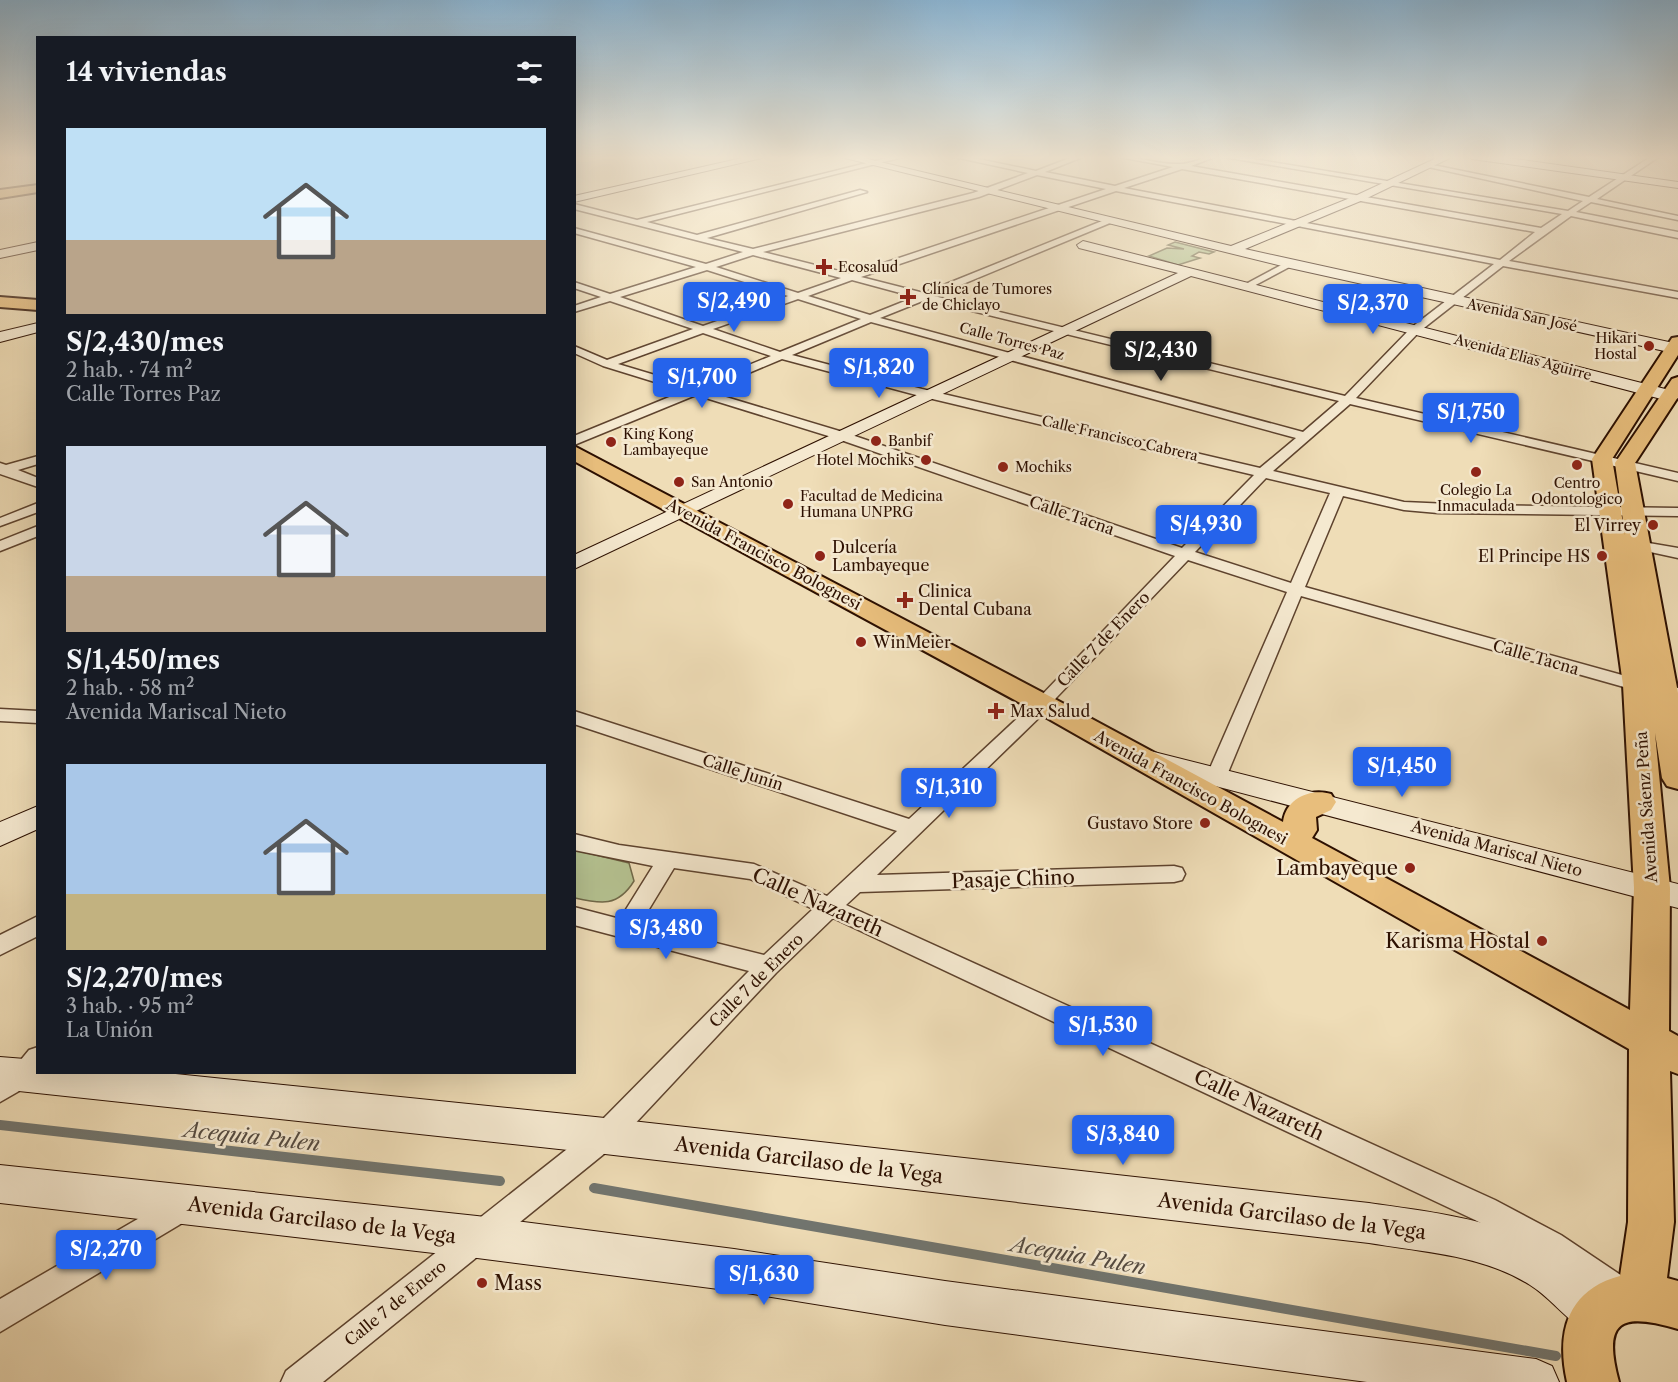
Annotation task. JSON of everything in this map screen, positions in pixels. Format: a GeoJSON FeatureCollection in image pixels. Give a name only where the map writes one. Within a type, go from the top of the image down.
{"type":"FeatureCollection","features":[{"type":"Feature","properties":{"kind":"main road"},"geometry":{"type":"LineString","coordinates":[[1232,250],[1307,220]]}},
{"type":"Feature","properties":{"kind":"main road","name":"Avenida San José"},"geometry":{"type":"LineString","coordinates":[[1107,221],[1451,300],[1677,346]]}},
{"type":"Feature","properties":{"kind":"main road"},"geometry":{"type":"LineString","coordinates":[[1083,245],[1129,226]]}},
{"type":"Feature","properties":{"kind":"main road"},"geometry":{"type":"LineString","coordinates":[[0,249],[36,241]]}},
{"type":"Feature","properties":{"kind":"main road","name":"Avenida Elias Aguirre"},"geometry":{"type":"LineString","coordinates":[[1083,245],[1416,328],[1647,390],[1676,392]]}},
{"type":"Feature","properties":{"kind":"main road"},"geometry":{"type":"LineString","coordinates":[[0,254],[36,246]]}},
{"type":"Feature","properties":{"kind":"main road"},"geometry":{"type":"LineString","coordinates":[[576,562],[1190,272]]}},
{"type":"Feature","properties":{"kind":"main road"},"geometry":{"type":"LineString","coordinates":[[0,302],[36,306]]}},
{"type":"Feature","properties":{"kind":"main road"},"geometry":{"type":"LineString","coordinates":[[0,306],[36,306]]}},
{"type":"Feature","properties":{"kind":"main road"},"geometry":{"type":"LineString","coordinates":[[0,332],[36,323]]}},
{"type":"Feature","properties":{"kind":"main road"},"geometry":{"type":"LineString","coordinates":[[0,337],[36,328]]}},
{"type":"Feature","properties":{"kind":"main road"},"geometry":{"type":"LineString","coordinates":[[1613,461],[1647,390],[1677,346]]}},
{"type":"Feature","properties":{"kind":"main road"},"geometry":{"type":"LineString","coordinates":[[1613,461],[1676,392]]}},
{"type":"Feature","properties":{"kind":"main road","name":"Avenida Francisco Bolognesi"},"geometry":{"type":"LineString","coordinates":[[576,444],[1046,699],[1180,766],[1299,830],[1664,1037]]}},
{"type":"Feature","properties":{"kind":"main road","name":"Avenida Sáenz Peña"},"geometry":{"type":"LineString","coordinates":[[1613,461],[1620,510],[1678,778]]}},
{"type":"Feature","properties":{"kind":"main road","name":"Avenida Sáenz Peña"},"geometry":{"type":"LineString","coordinates":[[1593,1382],[1587,1365],[1586,1336],[1635,1303],[1652,1222],[1664,1037],[1665,892],[1659,690],[1637,545],[1620,510]]}},
{"type":"Feature","properties":{"kind":"main road","name":"Avenida Francisco Bolognesi"},"geometry":{"type":"LineString","coordinates":[[1046,699],[1140,758],[1664,1037]]}},
{"type":"Feature","properties":{"kind":"main road","name":"Avenida Mariscal Nieto"},"geometry":{"type":"LineString","coordinates":[[1140,758],[1216,775],[1665,892]]}},
{"type":"Feature","properties":{"kind":"main road"},"geometry":{"type":"LineString","coordinates":[[1299,830],[1297,820],[1300,811],[1308,805],[1320,802]]}},
{"type":"Feature","properties":{"kind":"main road"},"geometry":{"type":"LineString","coordinates":[[0,835],[36,817]]}},
{"type":"Feature","properties":{"kind":"main road","name":"Avenida Garcilaso de la Vega"},"geometry":{"type":"LineString","coordinates":[[15,1074],[605,1136],[1369,1223],[1467,1239],[1509,1251],[1548,1272],[1635,1303]]}},
{"type":"Feature","properties":{"kind":"main road","name":"Avenida Garcilaso de la Vega"},"geometry":{"type":"LineString","coordinates":[[0,1185],[187,1204],[734,1270],[945,1303],[1536,1382]]}},
{"type":"Feature","properties":{"kind":"street"},"geometry":{"type":"LineString","coordinates":[[630,220],[927,297],[1348,400],[1678,477]]}},
{"type":"Feature","properties":{"kind":"street"},"geometry":{"type":"LineString","coordinates":[[590,234],[642,220]]}},
{"type":"Feature","properties":{"kind":"street"},"geometry":{"type":"LineString","coordinates":[[695,238],[759,220]]}},
{"type":"Feature","properties":{"kind":"street"},"geometry":{"type":"LineString","coordinates":[[576,308],[710,268],[753,252],[873,220]]}},
{"type":"Feature","properties":{"kind":"street"},"geometry":{"type":"LineString","coordinates":[[607,364],[703,328],[1018,220]]}},
{"type":"Feature","properties":{"kind":"street"},"geometry":{"type":"LineString","coordinates":[[1273,220],[1678,296]]}},
{"type":"Feature","properties":{"kind":"street"},"geometry":{"type":"LineString","coordinates":[[1484,220],[1542,231]]}},
{"type":"Feature","properties":{"kind":"street","name":"Calle 7 de Enero"},"geometry":{"type":"LineString","coordinates":[[297,1382],[605,1136],[768,966],[1046,699],[1264,472],[1348,400],[1416,328],[1557,220]]}},
{"type":"Feature","properties":{"kind":"street"},"geometry":{"type":"LineString","coordinates":[[1605,220],[1678,235]]}},
{"type":"Feature","properties":{"kind":"street"},"geometry":{"type":"LineString","coordinates":[[576,443],[778,355],[927,297],[1107,221]]}},
{"type":"Feature","properties":{"kind":"street","name":"Calle Torres Paz"},"geometry":{"type":"LineString","coordinates":[[576,230],[710,268],[871,319],[1304,436]]}},
{"type":"Feature","properties":{"kind":"street","name":"Avenida Elias Aguirre"},"geometry":{"type":"LineString","coordinates":[[1060,240],[1083,245]]}},
{"type":"Feature","properties":{"kind":"street"},"geometry":{"type":"LineString","coordinates":[[1247,286],[1290,264]]}},
{"type":"Feature","properties":{"kind":"street","name":"Calle Francisco Cabrera"},"geometry":{"type":"LineString","coordinates":[[576,286],[615,297],[778,355],[930,394],[1404,506],[1479,511],[1678,512]]}},
{"type":"Feature","properties":{"kind":"street","name":"Calle Tacna"},"geometry":{"type":"LineString","coordinates":[[576,350],[607,364],[842,436],[1294,590],[1659,690]]}},
{"type":"Feature","properties":{"kind":"street"},"geometry":{"type":"LineString","coordinates":[[2,469],[36,460]]}},
{"type":"Feature","properties":{"kind":"street"},"geometry":{"type":"LineString","coordinates":[[1613,461],[1678,465]]}},
{"type":"Feature","properties":{"kind":"street"},"geometry":{"type":"LineString","coordinates":[[2,469],[36,482]]}},
{"type":"Feature","properties":{"kind":"street"},"geometry":{"type":"LineString","coordinates":[[1216,775],[1338,491]]}},
{"type":"Feature","properties":{"kind":"street"},"geometry":{"type":"LineString","coordinates":[[1,521],[36,508]]}},
{"type":"Feature","properties":{"kind":"street"},"geometry":{"type":"LineString","coordinates":[[1,521],[34,532]]}},
{"type":"Feature","properties":{"kind":"street"},"geometry":{"type":"LineString","coordinates":[[2,544],[34,532]]}},
{"type":"Feature","properties":{"kind":"street"},"geometry":{"type":"LineString","coordinates":[[1637,545],[1678,553]]}},
{"type":"Feature","properties":{"kind":"street"},"geometry":{"type":"LineString","coordinates":[[0,715],[36,717]]}},
{"type":"Feature","properties":{"kind":"street","name":"Calle Junín"},"geometry":{"type":"LineString","coordinates":[[576,718],[912,828]]}},
{"type":"Feature","properties":{"kind":"street","name":"Calle Nazareth"},"geometry":{"type":"LineString","coordinates":[[576,843],[623,855],[754,872],[1485,1210],[1551,1245],[1635,1303]]}},
{"type":"Feature","properties":{"kind":"street"},"geometry":{"type":"LineString","coordinates":[[626,928],[668,860]]}},
{"type":"Feature","properties":{"kind":"street","name":"Pasaje Chino"},"geometry":{"type":"LineString","coordinates":[[852,884],[1174,874]]}},
{"type":"Feature","properties":{"kind":"street"},"geometry":{"type":"LineString","coordinates":[[576,916],[768,966]]}},
{"type":"Feature","properties":{"kind":"street"},"geometry":{"type":"LineString","coordinates":[[0,946],[36,926]]}},
{"type":"Feature","properties":{"kind":"street"},"geometry":{"type":"LineString","coordinates":[[0,1316],[187,1204]]}},
{"type":"Feature","properties":{"kind":"green space"},"geometry":{"type":"Polygon","coordinates":[[[1175,242],[1214,252],[1209,254],[1199,252],[1192,256],[1200,258],[1178,265],[1149,256],[1167,248],[1184,249],[1168,245],[1175,242]]]}},
{"type":"Feature","properties":{"kind":"green space"},"geometry":{"type":"Polygon","coordinates":[[[576,850],[629,863],[634,881],[628,889],[608,902],[576,898],[576,850]]]}},
{"type":"Feature","properties":{"kind":"waterway","name":"Acequia Pulen"},"geometry":{"type":"LineString","coordinates":[[0,1125],[500,1181]]}},
{"type":"Feature","properties":{"kind":"waterway","name":"Acequia Pulen"},"geometry":{"type":"LineString","coordinates":[[594,1188],[1556,1356]]}},
{"type":"Feature","properties":{"kind":"place","name":"Ecosalud"},"geometry":{"type":"Point","coordinates":[824,267]}},
{"type":"Feature","properties":{"kind":"place","name":"Clínica de Tumores de Chiclayo"},"geometry":{"type":"Point","coordinates":[908,297]}},
{"type":"Feature","properties":{"kind":"place","name":"Hikari Hostal"},"geometry":{"type":"Point","coordinates":[1649,346]}},
{"type":"Feature","properties":{"kind":"place","name":"Banbif"},"geometry":{"type":"Point","coordinates":[876,441]}},
{"type":"Feature","properties":{"kind":"place","name":"King Kong Lambayeque"},"geometry":{"type":"Point","coordinates":[611,442]}},
{"type":"Feature","properties":{"kind":"place","name":"Hotel Mochiks"},"geometry":{"type":"Point","coordinates":[926,460]}},
{"type":"Feature","properties":{"kind":"place","name":"Centro Odontologico"},"geometry":{"type":"Point","coordinates":[1577,465]}},
{"type":"Feature","properties":{"kind":"place","name":"Mochiks"},"geometry":{"type":"Point","coordinates":[1003,467]}},
{"type":"Feature","properties":{"kind":"place","name":"Colegio La Inmaculada"},"geometry":{"type":"Point","coordinates":[1476,472]}},
{"type":"Feature","properties":{"kind":"place","name":"San Antonio"},"geometry":{"type":"Point","coordinates":[679,482]}},
{"type":"Feature","properties":{"kind":"place","name":"Facultad de Medicina Humana UNPRG"},"geometry":{"type":"Point","coordinates":[788,504]}},
{"type":"Feature","properties":{"kind":"place","name":"El Virrey"},"geometry":{"type":"Point","coordinates":[1653,525]}},
{"type":"Feature","properties":{"kind":"place","name":"Dulcería Lambayeque"},"geometry":{"type":"Point","coordinates":[820,556]}},
{"type":"Feature","properties":{"kind":"place","name":"El Principe HS"},"geometry":{"type":"Point","coordinates":[1602,556]}},
{"type":"Feature","properties":{"kind":"place","name":"Clinica Dental Cubana"},"geometry":{"type":"Point","coordinates":[905,600]}},
{"type":"Feature","properties":{"kind":"place","name":"WinMeier"},"geometry":{"type":"Point","coordinates":[861,642]}},
{"type":"Feature","properties":{"kind":"place","name":"Max Salud"},"geometry":{"type":"Point","coordinates":[996,711]}},
{"type":"Feature","properties":{"kind":"place","name":"Gustavo Store"},"geometry":{"type":"Point","coordinates":[1205,823]}},
{"type":"Feature","properties":{"kind":"place","name":"Lambayeque"},"geometry":{"type":"Point","coordinates":[1410,868]}},
{"type":"Feature","properties":{"kind":"place","name":"Karisma Hostal"},"geometry":{"type":"Point","coordinates":[1542,941]}},
{"type":"Feature","properties":{"kind":"place","name":"Mass"},"geometry":{"type":"Point","coordinates":[482,1283]}}]}
